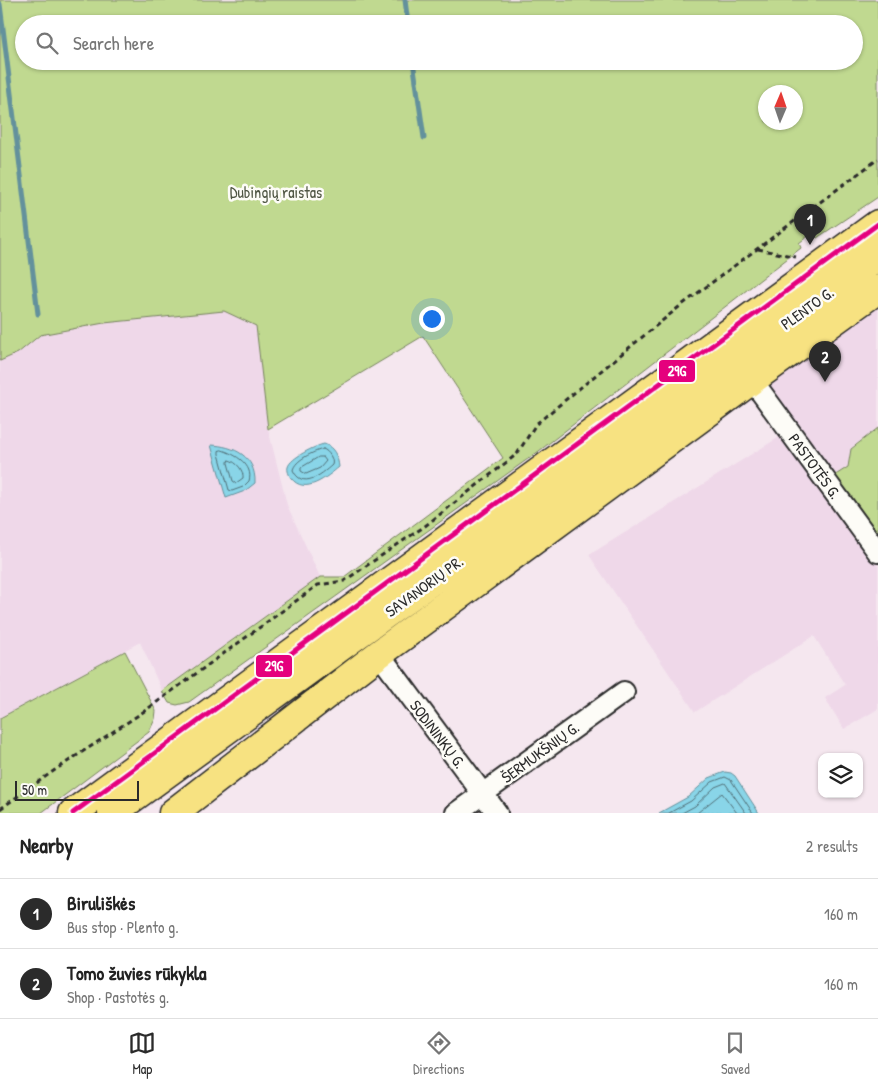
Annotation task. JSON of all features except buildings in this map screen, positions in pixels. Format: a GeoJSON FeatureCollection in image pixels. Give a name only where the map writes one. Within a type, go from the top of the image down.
{"type":"FeatureCollection","features":[{"type":"Feature","properties":{"kind":"highway","name":"PLENTO G."},"geometry":{"type":"LineString","coordinates":[[736,359],[878,224]]}},
{"type":"Feature","properties":{"kind":"highway","name":"PLENTO G."},"geometry":{"type":"LineString","coordinates":[[736,359],[878,256]]}},
{"type":"Feature","properties":{"kind":"highway"},"geometry":{"type":"LineString","coordinates":[[173,813],[379,654],[736,359],[878,289]]}},
{"type":"Feature","properties":{"kind":"highway","name":"SAVANORIŲ PR."},"geometry":{"type":"LineString","coordinates":[[73,813],[736,359]]}},
{"type":"Feature","properties":{"kind":"highway","name":"SAVANORIŲ PR."},"geometry":{"type":"LineString","coordinates":[[112,813],[736,359]]}},
{"type":"Feature","properties":{"kind":"street","name":"PASTOTĖS G."},"geometry":{"type":"LineString","coordinates":[[736,359],[878,552]]}},
{"type":"Feature","properties":{"kind":"street","name":"SODININKŲ G."},"geometry":{"type":"LineString","coordinates":[[379,654],[497,813]]}},
{"type":"Feature","properties":{"kind":"street","name":"ŠERMUKŠNIŲ G."},"geometry":{"type":"LineString","coordinates":[[456,813],[624,692]]}},
{"type":"Feature","properties":{"kind":"path"},"geometry":{"type":"LineString","coordinates":[[0,809],[146,710],[318,585],[344,581],[425,526],[517,454],[536,424],[678,307],[878,159]]}},
{"type":"Feature","properties":{"kind":"path"},"geometry":{"type":"LineString","coordinates":[[757,249],[796,257]]}},
{"type":"Feature","properties":{"kind":"shaded area"},"geometry":{"type":"Polygon","coordinates":[[[878,296],[878,428],[851,448],[848,467],[834,476],[771,397],[769,385],[878,296]]]}},
{"type":"Feature","properties":{"kind":"shaded area"},"geometry":{"type":"Polygon","coordinates":[[[224,311],[256,326],[268,429],[287,505],[320,577],[162,691],[140,642],[0,718],[0,361],[18,353],[40,335],[104,323],[224,311]]]}},
{"type":"Feature","properties":{"kind":"shaded area"},"geometry":{"type":"Polygon","coordinates":[[[781,436],[878,566],[878,709],[844,729],[825,698],[845,685],[814,636],[695,712],[589,555],[781,436]]]}},
{"type":"Feature","properties":{"kind":"green space","name":"Dubingių raistas"},"geometry":{"type":"Polygon","coordinates":[[[0,0],[878,0],[878,197],[817,238],[812,233],[799,243],[801,248],[539,451],[189,702],[177,705],[169,703],[162,691],[320,577],[344,577],[503,458],[423,336],[268,429],[256,326],[224,311],[104,323],[40,335],[18,353],[0,361],[0,0]]]}},
{"type":"Feature","properties":{"kind":"green space"},"geometry":{"type":"Polygon","coordinates":[[[878,428],[878,534],[834,476],[848,467],[851,449],[878,428]]]}},
{"type":"Feature","properties":{"kind":"green space"},"geometry":{"type":"Polygon","coordinates":[[[125,651],[156,711],[155,719],[149,732],[41,813],[0,813],[0,718],[125,651]]]}},
{"type":"Feature","properties":{"kind":"water"},"geometry":{"type":"Polygon","coordinates":[[[324,444],[335,453],[339,467],[316,483],[303,485],[297,483],[288,472],[290,464],[303,453],[324,444]]]}},
{"type":"Feature","properties":{"kind":"water"},"geometry":{"type":"Polygon","coordinates":[[[211,445],[235,450],[248,459],[252,466],[255,483],[245,491],[226,498],[211,445]]]}},
{"type":"Feature","properties":{"kind":"water"},"geometry":{"type":"Polygon","coordinates":[[[725,772],[735,776],[759,813],[659,813],[688,797],[709,778],[725,772]]]}},
{"type":"Feature","properties":{"kind":"waterway"},"geometry":{"type":"LineString","coordinates":[[405,0],[407,15]]}},
{"type":"Feature","properties":{"kind":"waterway"},"geometry":{"type":"LineString","coordinates":[[0,4],[38,314]]}},
{"type":"Feature","properties":{"kind":"waterway"},"geometry":{"type":"LineString","coordinates":[[414,70],[424,138]]}},
{"type":"Feature","properties":{"kind":"transit line","name":"29G"},"geometry":{"type":"LineString","coordinates":[[73,813],[878,224]]}},
{"type":"Feature","properties":{"kind":"place","name":"Biruliškės"},"geometry":{"type":"Point","coordinates":[810,245]}},
{"type":"Feature","properties":{"kind":"place","name":"Tomo žuvies rūkykla"},"geometry":{"type":"Point","coordinates":[825,382]}}]}
